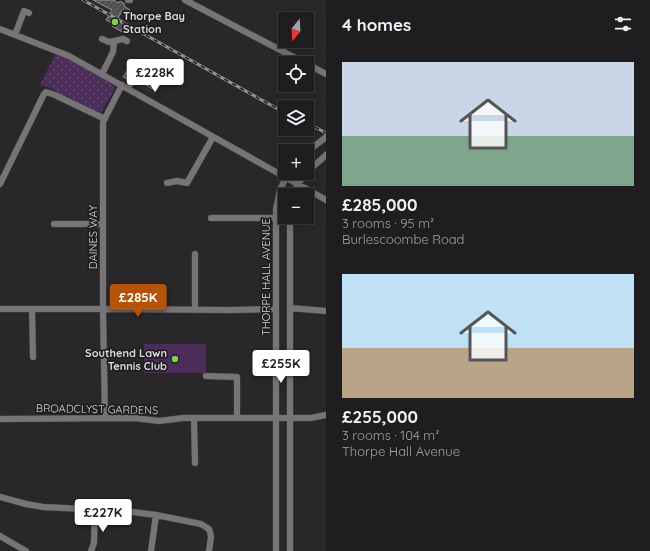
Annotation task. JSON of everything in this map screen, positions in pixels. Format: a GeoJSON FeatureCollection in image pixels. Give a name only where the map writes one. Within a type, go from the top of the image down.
{"type":"FeatureCollection","features":[{"type":"Feature","properties":{"kind":"street"},"geometry":{"type":"LineString","coordinates":[[185,0],[291,56]]}},
{"type":"Feature","properties":{"kind":"street"},"geometry":{"type":"LineString","coordinates":[[15,35],[24,11]]}},
{"type":"Feature","properties":{"kind":"street"},"geometry":{"type":"LineString","coordinates":[[0,30],[64,53],[213,137],[278,170]]}},
{"type":"Feature","properties":{"kind":"street"},"geometry":{"type":"LineString","coordinates":[[102,38],[109,42],[123,39],[127,41]]}},
{"type":"Feature","properties":{"kind":"street"},"geometry":{"type":"LineString","coordinates":[[102,74],[113,52],[114,41]]}},
{"type":"Feature","properties":{"kind":"street","name":"DAINES WAY"},"geometry":{"type":"LineString","coordinates":[[105,418],[103,309],[103,122],[125,87],[141,66],[161,77]]}},
{"type":"Feature","properties":{"kind":"street"},"geometry":{"type":"LineString","coordinates":[[314,68],[326,74]]}},
{"type":"Feature","properties":{"kind":"street"},"geometry":{"type":"LineString","coordinates":[[0,184],[40,101],[46,92],[105,119]]}},
{"type":"Feature","properties":{"kind":"street"},"geometry":{"type":"LineString","coordinates":[[167,183],[177,181],[187,183],[213,137]]}},
{"type":"Feature","properties":{"kind":"street"},"geometry":{"type":"LineString","coordinates":[[314,147],[326,138]]}},
{"type":"Feature","properties":{"kind":"street"},"geometry":{"type":"LineString","coordinates":[[314,165],[326,155]]}},
{"type":"Feature","properties":{"kind":"street","name":"THORPE HALL AVENUE"},"geometry":{"type":"LineString","coordinates":[[276,551],[276,209],[280,190],[285,180]]}},
{"type":"Feature","properties":{"kind":"street"},"geometry":{"type":"LineString","coordinates":[[293,180],[326,200]]}},
{"type":"Feature","properties":{"kind":"street"},"geometry":{"type":"LineString","coordinates":[[296,188],[301,180]]}},
{"type":"Feature","properties":{"kind":"street"},"geometry":{"type":"LineString","coordinates":[[211,218],[276,218]]}},
{"type":"Feature","properties":{"kind":"street"},"geometry":{"type":"LineString","coordinates":[[54,224],[103,224]]}},
{"type":"Feature","properties":{"kind":"street"},"geometry":{"type":"LineString","coordinates":[[290,224],[290,551]]}},
{"type":"Feature","properties":{"kind":"street"},"geometry":{"type":"LineString","coordinates":[[194,254],[195,310]]}},
{"type":"Feature","properties":{"kind":"street"},"geometry":{"type":"LineString","coordinates":[[290,308],[326,311]]}},
{"type":"Feature","properties":{"kind":"street"},"geometry":{"type":"LineString","coordinates":[[0,309],[276,309]]}},
{"type":"Feature","properties":{"kind":"street"},"geometry":{"type":"LineString","coordinates":[[32,309],[33,357]]}},
{"type":"Feature","properties":{"kind":"street"},"geometry":{"type":"LineString","coordinates":[[206,376],[237,376],[237,418]]}},
{"type":"Feature","properties":{"kind":"street","name":"BROADCLYST GARDENS"},"geometry":{"type":"LineString","coordinates":[[0,418],[134,418],[159,421],[194,418],[311,418],[326,415]]}},
{"type":"Feature","properties":{"kind":"street"},"geometry":{"type":"LineString","coordinates":[[194,418],[195,463]]}},
{"type":"Feature","properties":{"kind":"street"},"geometry":{"type":"LineString","coordinates":[[0,497],[43,507],[125,511],[156,515],[201,524],[210,532],[211,537],[209,551]]}},
{"type":"Feature","properties":{"kind":"street"},"geometry":{"type":"LineString","coordinates":[[91,551],[94,543],[95,509]]}},
{"type":"Feature","properties":{"kind":"street"},"geometry":{"type":"LineString","coordinates":[[151,551],[156,515]]}},
{"type":"Feature","properties":{"kind":"street"},"geometry":{"type":"LineString","coordinates":[[276,524],[290,524]]}},
{"type":"Feature","properties":{"kind":"street"},"geometry":{"type":"LineString","coordinates":[[0,536],[26,551]]}},
{"type":"Feature","properties":{"kind":"shaded area"},"geometry":{"type":"Polygon","coordinates":[[[56,53],[61,54],[115,87],[100,114],[48,87],[40,85],[56,53]]]}},
{"type":"Feature","properties":{"kind":"shaded area"},"geometry":{"type":"Polygon","coordinates":[[[133,58],[165,75],[154,95],[122,78],[133,58]]]}},
{"type":"Feature","properties":{"kind":"shaded area","name":"Southend Lawn Tennis Club"},"geometry":{"type":"Polygon","coordinates":[[[144,344],[206,344],[206,373],[144,373],[144,344]]]}},
{"type":"Feature","properties":{"kind":"building"},"geometry":{"type":"Polygon","coordinates":[[[93,0],[113,0],[119,3],[120,1],[125,4],[124,6],[130,10],[128,14],[122,11],[117,20],[126,25],[122,32],[106,20],[112,10],[93,0]]]}},
{"type":"Feature","properties":{"kind":"building"},"geometry":{"type":"Polygon","coordinates":[[[132,65],[135,67],[128,79],[123,77],[127,71],[129,72],[132,65]]]}},
{"type":"Feature","properties":{"kind":"building"},"geometry":{"type":"Polygon","coordinates":[[[142,73],[160,83],[156,91],[137,80],[142,73]]]}},
{"type":"Feature","properties":{"kind":"railway"},"geometry":{"type":"LineString","coordinates":[[83,0],[278,109]]}},
{"type":"Feature","properties":{"kind":"railway"},"geometry":{"type":"LineString","coordinates":[[314,127],[326,133]]}},
{"type":"Feature","properties":{"kind":"place","name":"Thorpe Bay Station"},"geometry":{"type":"Point","coordinates":[115,22]}},
{"type":"Feature","properties":{"kind":"place","name":"Southend Lawn Tennis Club"},"geometry":{"type":"Point","coordinates":[175,359]}}]}
